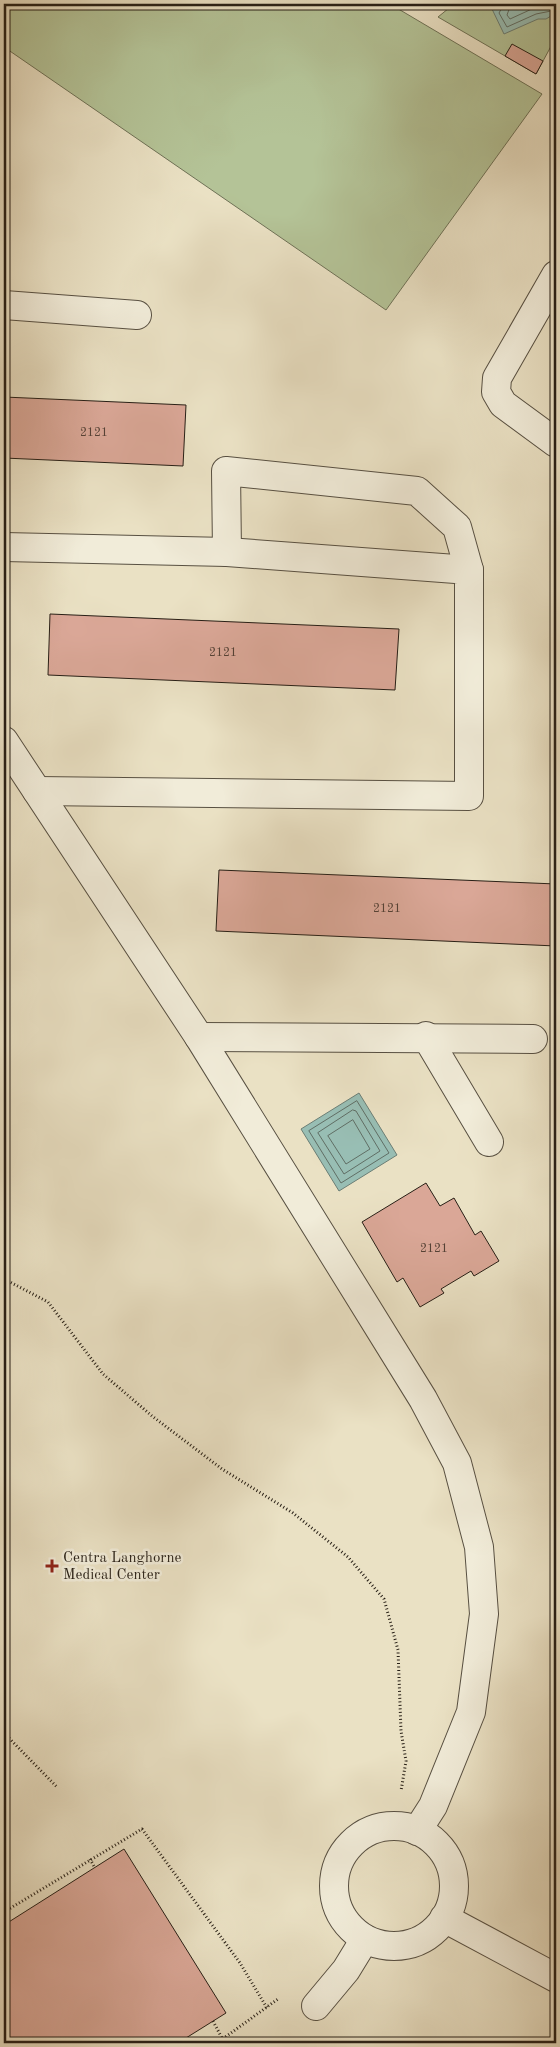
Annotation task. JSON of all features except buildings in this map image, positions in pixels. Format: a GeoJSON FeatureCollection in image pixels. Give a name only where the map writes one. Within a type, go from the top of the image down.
{"type":"FeatureCollection","features":[{"type":"Feature","properties":{"kind":"lane"},"geometry":{"type":"LineString","coordinates":[[556,275],[497,378],[496,392],[503,404],[556,443]]}},
{"type":"Feature","properties":{"kind":"lane"},"geometry":{"type":"LineString","coordinates":[[4,305],[137,315]]}},
{"type":"Feature","properties":{"kind":"lane"},"geometry":{"type":"LineString","coordinates":[[37,791],[469,796],[469,570],[457,527],[417,491],[226,471],[227,552]]}},
{"type":"Feature","properties":{"kind":"lane"},"geometry":{"type":"LineString","coordinates":[[4,547],[227,552],[469,570]]}},
{"type":"Feature","properties":{"kind":"lane"},"geometry":{"type":"LineString","coordinates":[[4,741],[199,1037],[423,1399],[457,1463],[479,1547],[484,1614],[470,1712],[433,1806],[417,1831]]}},
{"type":"Feature","properties":{"kind":"lane"},"geometry":{"type":"LineString","coordinates":[[199,1037],[426,1036],[533,1039]]}},
{"type":"Feature","properties":{"kind":"lane"},"geometry":{"type":"LineString","coordinates":[[426,1036],[489,1142]]}},
{"type":"Feature","properties":{"kind":"lane"},"geometry":{"type":"LineString","coordinates":[[392,1826],[417,1831],[430,1837],[444,1852],[452,1870],[454,1890],[449,1910],[438,1927],[423,1939],[404,1946],[383,1945],[365,1939],[350,1927],[339,1910],[336,1901],[334,1891],[336,1872],[343,1854],[356,1839],[373,1830],[392,1826]]}},
{"type":"Feature","properties":{"kind":"lane"},"geometry":{"type":"LineString","coordinates":[[444,1918],[556,1978]]}},
{"type":"Feature","properties":{"kind":"lane"},"geometry":{"type":"LineString","coordinates":[[316,2006],[346,1970],[365,1939]]}},
{"type":"Feature","properties":{"kind":"path"},"geometry":{"type":"LineString","coordinates":[[4,1282],[10,1282],[48,1302],[103,1374],[152,1416],[222,1469],[301,1519],[348,1556],[384,1600],[398,1650],[401,1731],[406,1760],[401,1791]]}},
{"type":"Feature","properties":{"kind":"path"},"geometry":{"type":"LineString","coordinates":[[4,1733],[57,1787]]}},
{"type":"Feature","properties":{"kind":"path"},"geometry":{"type":"LineString","coordinates":[[4,1912],[90,1858],[142,1829],[240,1963],[266,2008]]}},
{"type":"Feature","properties":{"kind":"path"},"geometry":{"type":"LineString","coordinates":[[90,1858],[95,1868]]}},
{"type":"Feature","properties":{"kind":"path"},"geometry":{"type":"LineString","coordinates":[[218,2043],[278,1999]]}},
{"type":"Feature","properties":{"kind":"path"},"geometry":{"type":"LineString","coordinates":[[213,2021],[222,2040]]}},
{"type":"Feature","properties":{"kind":"green space"},"geometry":{"type":"Polygon","coordinates":[[[4,4],[390,4],[542,94],[386,310],[4,47],[4,4]]]}},
{"type":"Feature","properties":{"kind":"green space"},"geometry":{"type":"Polygon","coordinates":[[[454,4],[556,4],[556,37],[536,74],[438,17],[454,4]]]}},
{"type":"Feature","properties":{"kind":"water"},"geometry":{"type":"Polygon","coordinates":[[[504,4],[556,4],[556,13],[546,19],[538,19],[504,34],[492,9],[504,4]]]}},
{"type":"Feature","properties":{"kind":"water"},"geometry":{"type":"Polygon","coordinates":[[[359,1093],[397,1155],[339,1191],[301,1129],[359,1093]]]}},
{"type":"Feature","properties":{"kind":"place","name":"Centra Langhorne Medical Center"},"geometry":{"type":"Point","coordinates":[52,1566]}}]}
